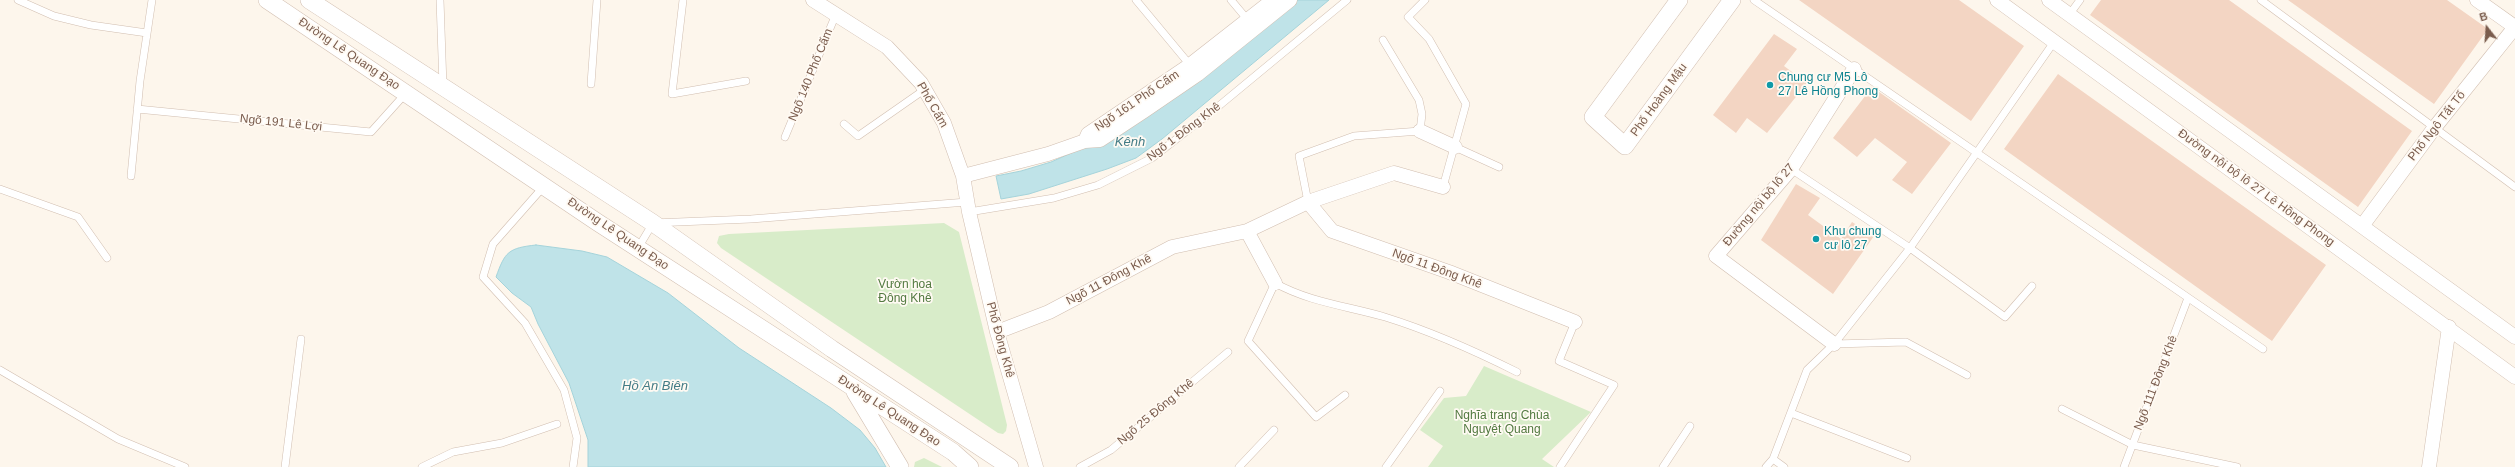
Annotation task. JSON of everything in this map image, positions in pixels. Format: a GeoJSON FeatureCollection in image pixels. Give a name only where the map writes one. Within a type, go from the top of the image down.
{"type":"FeatureCollection","features":[{"type":"Feature","properties":{"kind":"street","name":"Đường Lê Quang Đạo"},"geometry":{"type":"LineString","coordinates":[[267,0],[638,248],[953,452],[970,467]]}},
{"type":"Feature","properties":{"kind":"street","name":"Đường Lê Quang Đạo"},"geometry":{"type":"LineString","coordinates":[[309,0],[653,224],[832,349],[1010,467]]}},
{"type":"Feature","properties":{"kind":"street","name":"Phố Cấm"},"geometry":{"type":"LineString","coordinates":[[812,0],[886,47],[921,83],[944,124],[963,176],[968,207]]}},
{"type":"Feature","properties":{"kind":"street","name":"Phố Hoàng Mậu"},"geometry":{"type":"LineString","coordinates":[[1679,0],[1593,117],[1625,146],[1732,0]]}},
{"type":"Feature","properties":{"kind":"street","name":"Đường nội bộ lô 27 Lê Hồng Phong"},"geometry":{"type":"LineString","coordinates":[[1996,0],[2449,327],[2515,377]]}},
{"type":"Feature","properties":{"kind":"street"},"geometry":{"type":"LineString","coordinates":[[2049,0],[2515,337]]}},
{"type":"Feature","properties":{"kind":"street"},"geometry":{"type":"LineString","coordinates":[[2477,0],[2515,27]]}},
{"type":"Feature","properties":{"kind":"street"},"geometry":{"type":"LineString","coordinates":[[1194,69],[1280,2]]}},
{"type":"Feature","properties":{"kind":"street","name":"Ngõ 161 Phố Cấm"},"geometry":{"type":"LineString","coordinates":[[963,176],[1048,154],[1086,141],[1100,140],[1194,69],[1247,19],[1280,2]]}},
{"type":"Feature","properties":{"kind":"street","name":"Phố Ngô Tất Tố"},"geometry":{"type":"LineString","coordinates":[[2362,226],[2435,127],[2515,27]]}},
{"type":"Feature","properties":{"kind":"street","name":"Đường nội bộ lô 27"},"geometry":{"type":"LineString","coordinates":[[1834,344],[1716,256],[1791,169],[1854,69]]}},
{"type":"Feature","properties":{"kind":"street"},"geometry":{"type":"LineString","coordinates":[[1420,130],[1455,147]]}},
{"type":"Feature","properties":{"kind":"street","name":"Ngõ 11 Đông Khê"},"geometry":{"type":"LineString","coordinates":[[997,332],[1049,312],[1172,247],[1247,231],[1308,202],[1394,174],[1443,187]]}},
{"type":"Feature","properties":{"kind":"street","name":"Ngõ 11 Đông Khê"},"geometry":{"type":"LineString","coordinates":[[1308,202],[1332,230],[1449,272],[1575,322]]}},
{"type":"Feature","properties":{"kind":"street","name":"Phố Đông Khê"},"geometry":{"type":"LineString","coordinates":[[968,207],[997,332],[1036,467]]}},
{"type":"Feature","properties":{"kind":"street"},"geometry":{"type":"LineString","coordinates":[[1247,231],[1275,283]]}},
{"type":"Feature","properties":{"kind":"street"},"geometry":{"type":"LineString","coordinates":[[2429,467],[2449,327]]}},
{"type":"Feature","properties":{"kind":"street"},"geometry":{"type":"LineString","coordinates":[[832,349],[852,388],[900,467]]}},
{"type":"Feature","properties":{"kind":"lane"},"geometry":{"type":"LineString","coordinates":[[18,0],[54,16],[91,25],[147,33]]}},
{"type":"Feature","properties":{"kind":"lane"},"geometry":{"type":"LineString","coordinates":[[131,176],[137,109],[152,0]]}},
{"type":"Feature","properties":{"kind":"lane"},"geometry":{"type":"LineString","coordinates":[[440,0],[443,87]]}},
{"type":"Feature","properties":{"kind":"lane"},"geometry":{"type":"LineString","coordinates":[[591,84],[597,0]]}},
{"type":"Feature","properties":{"kind":"lane"},"geometry":{"type":"LineString","coordinates":[[683,0],[672,94],[746,81]]}},
{"type":"Feature","properties":{"kind":"lane"},"geometry":{"type":"LineString","coordinates":[[1136,0],[1194,69]]}},
{"type":"Feature","properties":{"kind":"lane"},"geometry":{"type":"LineString","coordinates":[[1231,0],[1247,19]]}},
{"type":"Feature","properties":{"kind":"lane","name":"Ngõ 1 Đông Khê"},"geometry":{"type":"LineString","coordinates":[[653,224],[968,207],[1054,198],[1098,185],[1152,158],[1347,0]]}},
{"type":"Feature","properties":{"kind":"lane"},"geometry":{"type":"LineString","coordinates":[[1424,0],[1408,17],[1429,39],[1466,104],[1443,187]]}},
{"type":"Feature","properties":{"kind":"lane"},"geometry":{"type":"LineString","coordinates":[[1754,0],[2263,349]]}},
{"type":"Feature","properties":{"kind":"lane"},"geometry":{"type":"LineString","coordinates":[[2069,15],[2080,0]]}},
{"type":"Feature","properties":{"kind":"lane"},"geometry":{"type":"LineString","coordinates":[[2261,0],[2515,187]]}},
{"type":"Feature","properties":{"kind":"lane","name":"Ngõ 140 Phố Cấm"},"geometry":{"type":"LineString","coordinates":[[785,137],[836,14]]}},
{"type":"Feature","properties":{"kind":"lane"},"geometry":{"type":"LineString","coordinates":[[1308,202],[1299,156],[1354,136],[1420,130],[1422,114],[1419,100],[1383,40]]}},
{"type":"Feature","properties":{"kind":"lane"},"geometry":{"type":"LineString","coordinates":[[1766,467],[1773,459],[1807,370],[1834,344],[1910,248],[2054,42]]}},
{"type":"Feature","properties":{"kind":"lane"},"geometry":{"type":"LineString","coordinates":[[844,124],[858,136],[924,90]]}},
{"type":"Feature","properties":{"kind":"lane","name":"Ngõ 191 Lê Lợi"},"geometry":{"type":"LineString","coordinates":[[137,109],[371,132],[406,92]]}},
{"type":"Feature","properties":{"kind":"lane"},"geometry":{"type":"LineString","coordinates":[[1455,147],[1499,167]]}},
{"type":"Feature","properties":{"kind":"lane"},"geometry":{"type":"LineString","coordinates":[[1791,169],[1910,248],[2005,317],[2032,286]]}},
{"type":"Feature","properties":{"kind":"lane"},"geometry":{"type":"LineString","coordinates":[[545,185],[493,244],[483,277],[525,323],[564,390],[577,438],[573,467]]}},
{"type":"Feature","properties":{"kind":"lane"},"geometry":{"type":"LineString","coordinates":[[0,189],[78,216],[107,258]]}},
{"type":"Feature","properties":{"kind":"lane"},"geometry":{"type":"LineString","coordinates":[[638,248],[653,224]]}},
{"type":"Feature","properties":{"kind":"lane"},"geometry":{"type":"LineString","coordinates":[[1345,395],[1316,417],[1248,341],[1275,283],[1297,296],[1393,320],[1467,348],[1517,372]]}},
{"type":"Feature","properties":{"kind":"lane","name":"Ngõ 111 Đông Khê"},"geometry":{"type":"LineString","coordinates":[[2124,467],[2188,298]]}},
{"type":"Feature","properties":{"kind":"lane"},"geometry":{"type":"LineString","coordinates":[[1560,467],[1614,386],[1559,361],[1575,322]]}},
{"type":"Feature","properties":{"kind":"lane"},"geometry":{"type":"LineString","coordinates":[[285,467],[301,339]]}},
{"type":"Feature","properties":{"kind":"lane"},"geometry":{"type":"LineString","coordinates":[[1834,344],[1906,342],[1967,375]]}},
{"type":"Feature","properties":{"kind":"lane","name":"Ngõ 25 Đông Khê"},"geometry":{"type":"LineString","coordinates":[[1080,467],[1111,450],[1228,352]]}},
{"type":"Feature","properties":{"kind":"lane"},"geometry":{"type":"LineString","coordinates":[[0,370],[118,439],[185,467]]}},
{"type":"Feature","properties":{"kind":"lane"},"geometry":{"type":"LineString","coordinates":[[1386,467],[1440,391]]}},
{"type":"Feature","properties":{"kind":"lane"},"geometry":{"type":"LineString","coordinates":[[2062,409],[2133,445],[2237,467]]}},
{"type":"Feature","properties":{"kind":"lane"},"geometry":{"type":"LineString","coordinates":[[1791,412],[1907,458]]}},
{"type":"Feature","properties":{"kind":"lane"},"geometry":{"type":"LineString","coordinates":[[422,467],[453,452],[502,442],[558,424]]}},
{"type":"Feature","properties":{"kind":"lane"},"geometry":{"type":"LineString","coordinates":[[1663,467],[1690,426]]}},
{"type":"Feature","properties":{"kind":"lane"},"geometry":{"type":"LineString","coordinates":[[1240,467],[1274,430]]}},
{"type":"Feature","properties":{"kind":"lane"},"geometry":{"type":"LineString","coordinates":[[1773,459],[1784,467]]}},
{"type":"Feature","properties":{"kind":"green space","name":"Vườn hoa Đông Khê"},"geometry":{"type":"Polygon","coordinates":[[[944,223],[959,232],[1007,425],[1006,431],[1003,434],[998,433],[721,248],[717,243],[719,236],[729,234],[944,223]]]}},
{"type":"Feature","properties":{"kind":"green space","name":"Nghĩa trang Chùa Nguyệt Quang"},"geometry":{"type":"Polygon","coordinates":[[[1484,366],[1591,412],[1542,459],[1554,467],[1428,467],[1443,446],[1420,430],[1444,398],[1466,396],[1484,366]]]}},
{"type":"Feature","properties":{"kind":"green space"},"geometry":{"type":"Polygon","coordinates":[[[924,458],[942,467],[914,467],[915,462],[924,458]]]}},
{"type":"Feature","properties":{"kind":"water","name":"Kênh"},"geometry":{"type":"Polygon","coordinates":[[[1282,0],[1329,0],[1162,139],[1136,158],[1029,194],[1001,199],[996,176],[1021,171],[1051,162],[1096,142],[1282,0]]]}},
{"type":"Feature","properties":{"kind":"water","name":"Hồ An Biên"},"geometry":{"type":"Polygon","coordinates":[[[536,245],[582,251],[607,257],[668,293],[739,348],[831,408],[860,430],[875,448],[886,467],[588,467],[588,440],[569,383],[538,324],[531,307],[512,293],[496,277],[502,262],[509,253],[519,248],[536,245]]]}},
{"type":"Feature","properties":{"kind":"building"},"geometry":{"type":"Polygon","coordinates":[[[1799,0],[1959,0],[2024,46],[1971,121],[1799,0]]]}},
{"type":"Feature","properties":{"kind":"building"},"geometry":{"type":"Polygon","coordinates":[[[2101,0],[2229,0],[2412,131],[2358,207],[2090,15],[2101,0]]]}},
{"type":"Feature","properties":{"kind":"building"},"geometry":{"type":"Polygon","coordinates":[[[2288,0],[2447,0],[2488,29],[2434,104],[2288,0]]]}},
{"type":"Feature","properties":{"kind":"building","name":"Chung cư M5 Lô 27 Lê Hồng Phong"},"geometry":{"type":"Polygon","coordinates":[[[1774,34],[1797,49],[1784,66],[1807,83],[1767,133],[1747,118],[1736,133],[1713,115],[1774,34]]]}},
{"type":"Feature","properties":{"kind":"building"},"geometry":{"type":"Polygon","coordinates":[[[2058,74],[2326,265],[2272,341],[2004,149],[2058,74]]]}},
{"type":"Feature","properties":{"kind":"building"},"geometry":{"type":"Polygon","coordinates":[[[1872,87],[1951,143],[1912,194],[1892,180],[1907,162],[1875,138],[1857,157],[1833,138],[1872,87]]]}},
{"type":"Feature","properties":{"kind":"building","name":"Khu chung cư lô 27"},"geometry":{"type":"Polygon","coordinates":[[[1796,184],[1820,198],[1808,215],[1841,239],[1852,222],[1874,236],[1833,294],[1761,240],[1796,184]]]}},
{"type":"Feature","properties":{"kind":"place","name":"Chung cư M5 Lô 27 Lê Hồng Phong"},"geometry":{"type":"Point","coordinates":[1770,85]}},
{"type":"Feature","properties":{"kind":"place","name":"Khu chung cư lô 27"},"geometry":{"type":"Point","coordinates":[1816,239]}}]}
